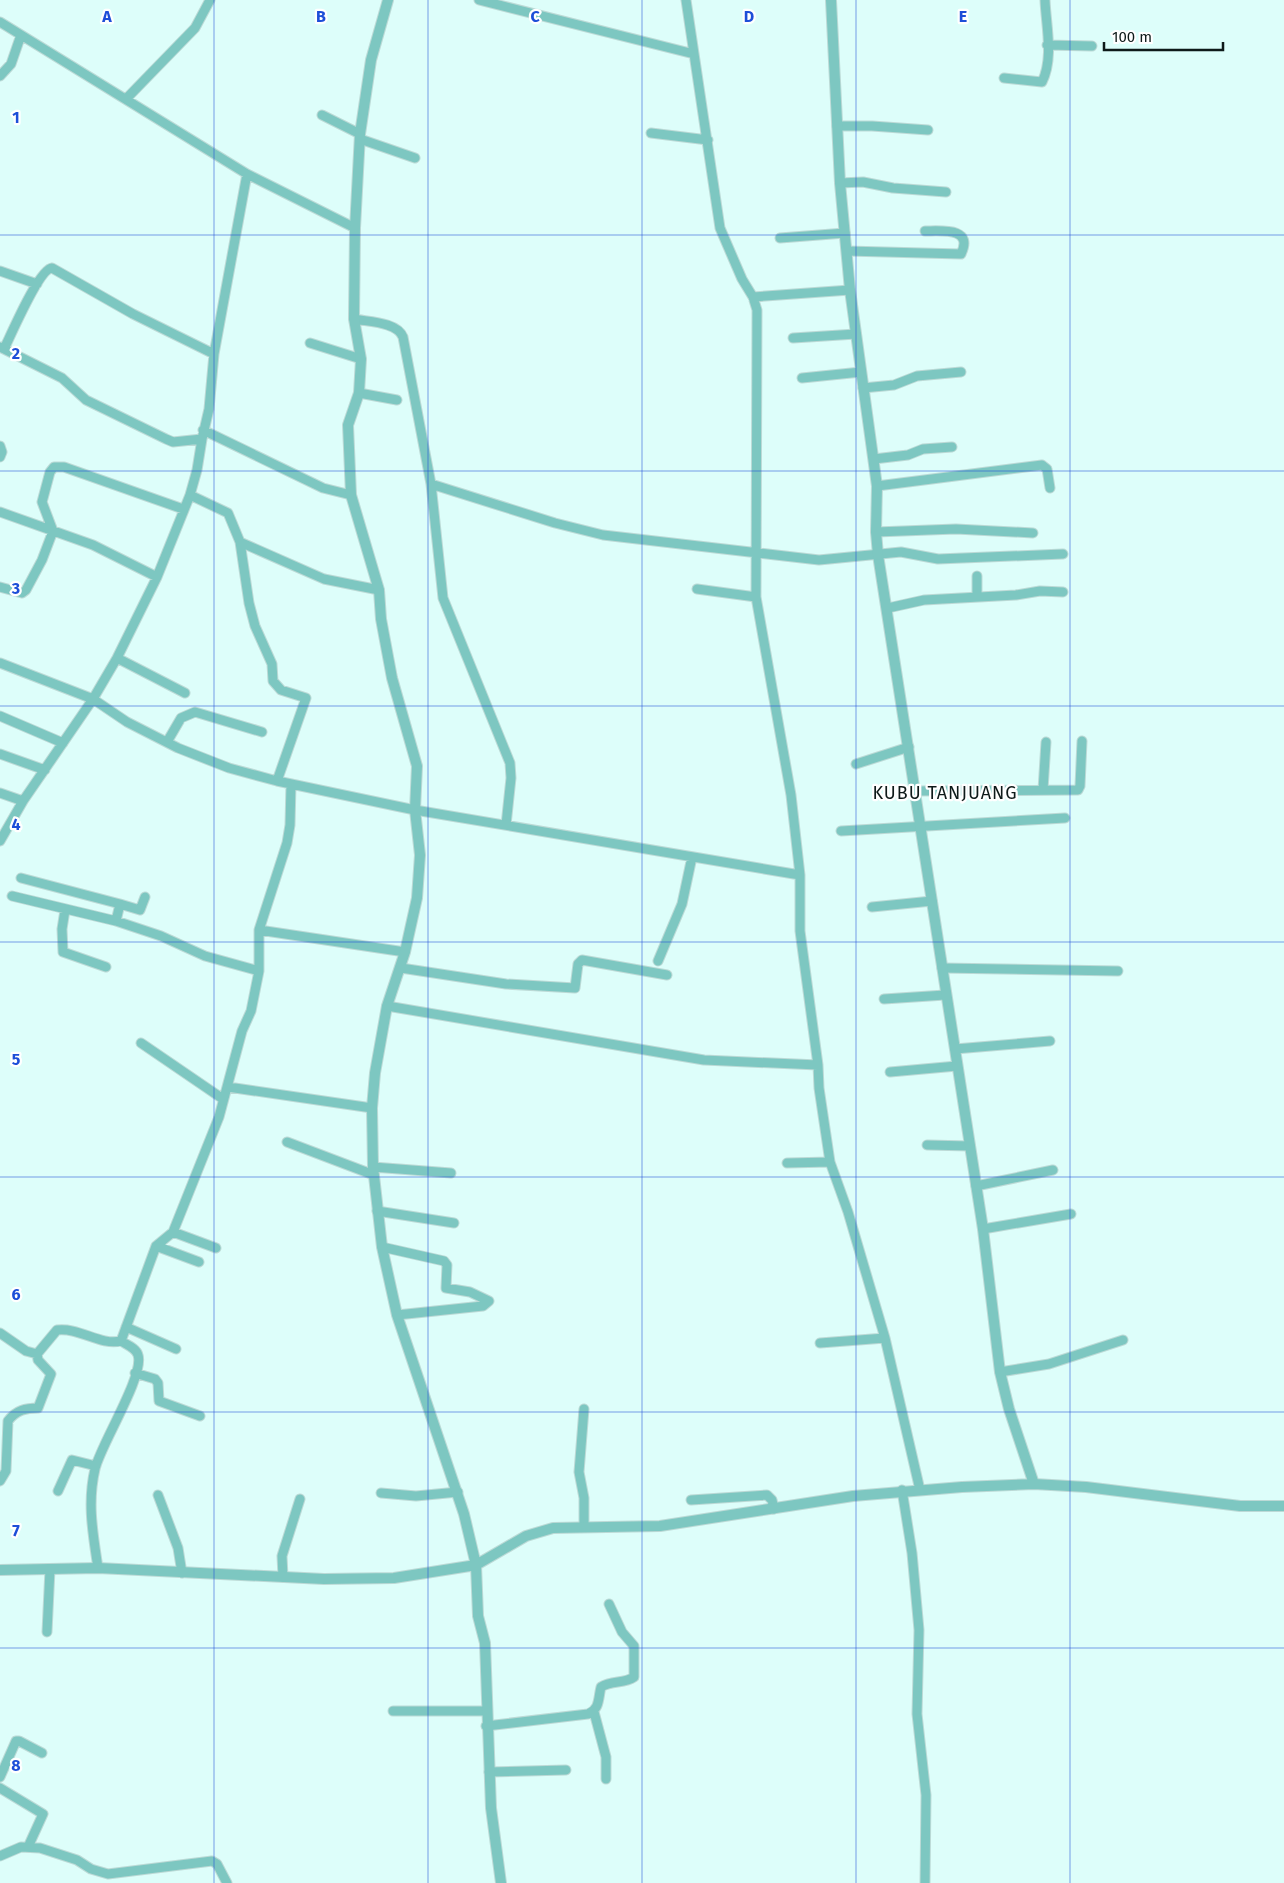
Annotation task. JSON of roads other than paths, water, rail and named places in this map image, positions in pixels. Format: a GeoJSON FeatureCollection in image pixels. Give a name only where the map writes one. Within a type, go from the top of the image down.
{"type":"FeatureCollection","features":[{"type":"Feature","properties":{"kind":"street"},"geometry":{"type":"LineString","coordinates":[[126,99],[195,28],[210,0]]}},
{"type":"Feature","properties":{"kind":"street"},"geometry":{"type":"LineString","coordinates":[[388,0],[371,60],[360,137],[355,228],[354,319],[361,359],[359,393],[348,425],[351,495],[379,590],[381,619],[392,678],[417,766],[415,810],[419,864],[417,898],[401,968],[387,1006],[375,1073],[372,1108],[374,1171],[382,1247],[397,1315],[423,1397],[458,1492],[476,1565],[478,1616],[485,1643],[486,1726],[491,1808],[501,1883]]}},
{"type":"Feature","properties":{"kind":"street"},"geometry":{"type":"LineString","coordinates":[[479,0],[694,54]]}},
{"type":"Feature","properties":{"kind":"street"},"geometry":{"type":"LineString","coordinates":[[686,0],[720,228],[742,279],[754,297],[757,310],[756,597],[791,795],[800,875],[800,931],[830,1162],[885,1338],[920,1490]]}},
{"type":"Feature","properties":{"kind":"street"},"geometry":{"type":"LineString","coordinates":[[831,0],[840,182],[850,290],[877,486],[876,532],[878,555],[888,608],[945,995],[983,1230],[1000,1372],[1009,1409],[1034,1484]]}},
{"type":"Feature","properties":{"kind":"street"},"geometry":{"type":"LineString","coordinates":[[1004,78],[1042,82],[1047,71],[1045,0]]}},
{"type":"Feature","properties":{"kind":"street"},"geometry":{"type":"LineString","coordinates":[[0,22],[247,174],[355,228]]}},
{"type":"Feature","properties":{"kind":"street"},"geometry":{"type":"LineString","coordinates":[[0,76],[11,64],[22,35]]}},
{"type":"Feature","properties":{"kind":"street"},"geometry":{"type":"LineString","coordinates":[[1047,45],[1092,46]]}},
{"type":"Feature","properties":{"kind":"street"},"geometry":{"type":"LineString","coordinates":[[322,115],[360,137],[415,158]]}},
{"type":"Feature","properties":{"kind":"street"},"geometry":{"type":"LineString","coordinates":[[837,126],[872,126],[928,130]]}},
{"type":"Feature","properties":{"kind":"street"},"geometry":{"type":"LineString","coordinates":[[651,133],[708,140]]}},
{"type":"Feature","properties":{"kind":"street"},"geometry":{"type":"LineString","coordinates":[[0,841],[23,800],[93,699],[117,658],[157,577],[190,494],[197,470],[209,409],[214,354],[247,174]]}},
{"type":"Feature","properties":{"kind":"street"},"geometry":{"type":"LineString","coordinates":[[840,182],[863,182],[899,189],[946,192]]}},
{"type":"Feature","properties":{"kind":"street"},"geometry":{"type":"LineString","coordinates":[[847,251],[961,254],[964,247],[962,238],[956,232],[925,231]]}},
{"type":"Feature","properties":{"kind":"street"},"geometry":{"type":"LineString","coordinates":[[780,238],[845,233]]}},
{"type":"Feature","properties":{"kind":"street"},"geometry":{"type":"LineString","coordinates":[[214,354],[133,314],[52,268],[45,271],[2,348],[62,378],[86,400],[173,442],[203,434],[323,488],[351,495]]}},
{"type":"Feature","properties":{"kind":"street"},"geometry":{"type":"LineString","coordinates":[[0,271],[37,284]]}},
{"type":"Feature","properties":{"kind":"street"},"geometry":{"type":"LineString","coordinates":[[754,297],[850,290]]}},
{"type":"Feature","properties":{"kind":"street"},"geometry":{"type":"LineString","coordinates":[[354,319],[401,331],[431,484],[443,598],[510,763],[511,778],[506,825]]}},
{"type":"Feature","properties":{"kind":"street"},"geometry":{"type":"LineString","coordinates":[[793,338],[856,334]]}},
{"type":"Feature","properties":{"kind":"street"},"geometry":{"type":"LineString","coordinates":[[310,343],[361,359]]}},
{"type":"Feature","properties":{"kind":"street"},"geometry":{"type":"LineString","coordinates":[[802,378],[861,372]]}},
{"type":"Feature","properties":{"kind":"street"},"geometry":{"type":"LineString","coordinates":[[863,388],[894,385],[917,376],[961,372]]}},
{"type":"Feature","properties":{"kind":"street"},"geometry":{"type":"LineString","coordinates":[[359,393],[396,400]]}},
{"type":"Feature","properties":{"kind":"street"},"geometry":{"type":"LineString","coordinates":[[0,446],[2,452],[0,457]]}},
{"type":"Feature","properties":{"kind":"street"},"geometry":{"type":"LineString","coordinates":[[874,459],[908,455],[923,449],[952,447]]}},
{"type":"Feature","properties":{"kind":"street"},"geometry":{"type":"LineString","coordinates":[[877,486],[1042,465],[1047,469],[1050,488]]}},
{"type":"Feature","properties":{"kind":"street"},"geometry":{"type":"LineString","coordinates":[[0,587],[17,592],[26,590],[42,560],[53,531],[42,502],[50,472],[54,467],[58,466],[183,509]]}},
{"type":"Feature","properties":{"kind":"street"},"geometry":{"type":"LineString","coordinates":[[431,484],[556,523],[603,535],[819,560],[901,552],[938,559],[1063,554]]}},
{"type":"Feature","properties":{"kind":"street"},"geometry":{"type":"LineString","coordinates":[[190,494],[228,513],[240,542],[249,603],[255,626],[272,664],[274,684],[281,690],[306,698],[277,781]]}},
{"type":"Feature","properties":{"kind":"street"},"geometry":{"type":"LineString","coordinates":[[0,512],[100,548],[157,577]]}},
{"type":"Feature","properties":{"kind":"street"},"geometry":{"type":"LineString","coordinates":[[876,532],[978,529],[1033,533]]}},
{"type":"Feature","properties":{"kind":"street"},"geometry":{"type":"LineString","coordinates":[[240,542],[324,580],[379,590]]}},
{"type":"Feature","properties":{"kind":"street"},"geometry":{"type":"LineString","coordinates":[[977,576],[978,597]]}},
{"type":"Feature","properties":{"kind":"street"},"geometry":{"type":"LineString","coordinates":[[696,589],[756,597]]}},
{"type":"Feature","properties":{"kind":"street"},"geometry":{"type":"LineString","coordinates":[[888,608],[924,600],[1016,595],[1040,591],[1063,592]]}},
{"type":"Feature","properties":{"kind":"street"},"geometry":{"type":"LineString","coordinates":[[117,658],[185,693]]}},
{"type":"Feature","properties":{"kind":"street"},"geometry":{"type":"LineString","coordinates":[[0,662],[93,699],[127,722],[167,742],[229,768],[277,781],[415,810],[800,875]]}},
{"type":"Feature","properties":{"kind":"street"},"geometry":{"type":"LineString","coordinates":[[167,742],[181,718],[195,712],[262,732]]}},
{"type":"Feature","properties":{"kind":"street"},"geometry":{"type":"LineString","coordinates":[[0,716],[63,743]]}},
{"type":"Feature","properties":{"kind":"street"},"geometry":{"type":"LineString","coordinates":[[916,791],[1078,790],[1080,786],[1082,741]]}},
{"type":"Feature","properties":{"kind":"street"},"geometry":{"type":"LineString","coordinates":[[1043,790],[1046,742]]}},
{"type":"Feature","properties":{"kind":"street"},"geometry":{"type":"LineString","coordinates":[[856,764],[909,747]]}},
{"type":"Feature","properties":{"kind":"street"},"geometry":{"type":"LineString","coordinates":[[0,754],[45,770]]}},
{"type":"Feature","properties":{"kind":"street"},"geometry":{"type":"LineString","coordinates":[[121,1341],[156,1246],[173,1232],[219,1117],[242,1031],[251,1012],[259,970],[259,930],[287,843],[290,825],[291,784]]}},
{"type":"Feature","properties":{"kind":"street"},"geometry":{"type":"LineString","coordinates":[[0,792],[23,800]]}},
{"type":"Feature","properties":{"kind":"street"},"geometry":{"type":"LineString","coordinates":[[841,831],[1064,818]]}},
{"type":"Feature","properties":{"kind":"street"},"geometry":{"type":"LineString","coordinates":[[658,961],[682,904],[692,857]]}},
{"type":"Feature","properties":{"kind":"street"},"geometry":{"type":"LineString","coordinates":[[21,878],[140,910],[144,897]]}},
{"type":"Feature","properties":{"kind":"street"},"geometry":{"type":"LineString","coordinates":[[12,896],[116,921],[161,936],[205,956],[259,970]]}},
{"type":"Feature","properties":{"kind":"street"},"geometry":{"type":"LineString","coordinates":[[872,907],[932,901]]}},
{"type":"Feature","properties":{"kind":"street"},"geometry":{"type":"LineString","coordinates":[[116,921],[120,904]]}},
{"type":"Feature","properties":{"kind":"street"},"geometry":{"type":"LineString","coordinates":[[65,910],[62,929],[62,952],[106,967]]}},
{"type":"Feature","properties":{"kind":"street"},"geometry":{"type":"LineString","coordinates":[[259,930],[405,952]]}},
{"type":"Feature","properties":{"kind":"street"},"geometry":{"type":"LineString","coordinates":[[401,968],[506,984],[558,988],[575,988],[578,964],[582,960],[667,975]]}},
{"type":"Feature","properties":{"kind":"street"},"geometry":{"type":"LineString","coordinates":[[942,968],[1118,971]]}},
{"type":"Feature","properties":{"kind":"street"},"geometry":{"type":"LineString","coordinates":[[884,999],[945,995]]}},
{"type":"Feature","properties":{"kind":"street"},"geometry":{"type":"LineString","coordinates":[[387,1006],[704,1060],[769,1064],[818,1064]]}},
{"type":"Feature","properties":{"kind":"street"},"geometry":{"type":"LineString","coordinates":[[955,1049],[1050,1041]]}},
{"type":"Feature","properties":{"kind":"street"},"geometry":{"type":"LineString","coordinates":[[142,1043],[223,1099]]}},
{"type":"Feature","properties":{"kind":"street"},"geometry":{"type":"LineString","coordinates":[[890,1072],[957,1066]]}},
{"type":"Feature","properties":{"kind":"street"},"geometry":{"type":"LineString","coordinates":[[228,1087],[372,1108]]}},
{"type":"Feature","properties":{"kind":"street"},"geometry":{"type":"LineString","coordinates":[[287,1142],[374,1171],[451,1173]]}},
{"type":"Feature","properties":{"kind":"street"},"geometry":{"type":"LineString","coordinates":[[927,1145],[970,1146]]}},
{"type":"Feature","properties":{"kind":"street"},"geometry":{"type":"LineString","coordinates":[[787,1162],[830,1162]]}},
{"type":"Feature","properties":{"kind":"street"},"geometry":{"type":"LineString","coordinates":[[976,1186],[1053,1170]]}},
{"type":"Feature","properties":{"kind":"street"},"geometry":{"type":"LineString","coordinates":[[377,1211],[454,1223]]}},
{"type":"Feature","properties":{"kind":"street"},"geometry":{"type":"LineString","coordinates":[[983,1230],[1071,1214]]}},
{"type":"Feature","properties":{"kind":"street"},"geometry":{"type":"LineString","coordinates":[[173,1232],[216,1248]]}},
{"type":"Feature","properties":{"kind":"street"},"geometry":{"type":"LineString","coordinates":[[156,1246],[199,1262]]}},
{"type":"Feature","properties":{"kind":"street"},"geometry":{"type":"LineString","coordinates":[[382,1247],[444,1261],[447,1265],[446,1288],[466,1291],[489,1301],[483,1306],[397,1315]]}},
{"type":"Feature","properties":{"kind":"street"},"geometry":{"type":"LineString","coordinates":[[126,1327],[176,1349]]}},
{"type":"Feature","properties":{"kind":"street"},"geometry":{"type":"LineString","coordinates":[[0,1482],[6,1471],[8,1421],[13,1414],[27,1408],[38,1408],[50,1374],[38,1360],[37,1354],[57,1330],[72,1330],[113,1343],[121,1341],[134,1349],[139,1356],[136,1373],[114,1430],[96,1466],[90,1510],[98,1568]]}},
{"type":"Feature","properties":{"kind":"street"},"geometry":{"type":"LineString","coordinates":[[0,1333],[26,1351],[37,1354]]}},
{"type":"Feature","properties":{"kind":"street"},"geometry":{"type":"LineString","coordinates":[[820,1343],[885,1338]]}},
{"type":"Feature","properties":{"kind":"street"},"geometry":{"type":"LineString","coordinates":[[1000,1372],[1049,1364],[1123,1340]]}},
{"type":"Feature","properties":{"kind":"street"},"geometry":{"type":"LineString","coordinates":[[136,1373],[155,1379],[158,1383],[160,1401],[200,1416]]}},
{"type":"Feature","properties":{"kind":"street"},"geometry":{"type":"LineString","coordinates":[[584,1409],[578,1472],[584,1498],[584,1527]]}},
{"type":"Feature","properties":{"kind":"street"},"geometry":{"type":"LineString","coordinates":[[58,1491],[70,1462],[76,1460],[96,1466]]}},
{"type":"Feature","properties":{"kind":"street"},"geometry":{"type":"LineString","coordinates":[[0,1570],[98,1568],[358,1580],[394,1578],[476,1565],[540,1531],[553,1528],[660,1526],[902,1490],[1034,1484],[1104,1489],[1240,1506],[1284,1506]]}},
{"type":"Feature","properties":{"kind":"street"},"geometry":{"type":"LineString","coordinates":[[902,1490],[912,1553],[919,1630],[916,1714],[926,1794],[925,1883]]}},
{"type":"Feature","properties":{"kind":"street"},"geometry":{"type":"LineString","coordinates":[[381,1493],[416,1496],[458,1492]]}},
{"type":"Feature","properties":{"kind":"street"},"geometry":{"type":"LineString","coordinates":[[158,1495],[178,1548],[182,1573]]}},
{"type":"Feature","properties":{"kind":"street"},"geometry":{"type":"LineString","coordinates":[[691,1500],[767,1495],[772,1500],[774,1509]]}},
{"type":"Feature","properties":{"kind":"street"},"geometry":{"type":"LineString","coordinates":[[284,1577],[282,1556],[300,1499]]}},
{"type":"Feature","properties":{"kind":"street"},"geometry":{"type":"LineString","coordinates":[[47,1632],[50,1569]]}},
{"type":"Feature","properties":{"kind":"street"},"geometry":{"type":"LineString","coordinates":[[606,1779],[606,1757],[594,1712],[601,1687],[621,1681],[627,1682],[634,1677],[634,1646],[622,1632],[608,1604]]}},
{"type":"Feature","properties":{"kind":"street"},"geometry":{"type":"LineString","coordinates":[[393,1711],[486,1711]]}},
{"type":"Feature","properties":{"kind":"street"},"geometry":{"type":"LineString","coordinates":[[486,1726],[594,1712]]}},
{"type":"Feature","properties":{"kind":"street"},"geometry":{"type":"LineString","coordinates":[[0,1777],[16,1741],[42,1754]]}},
{"type":"Feature","properties":{"kind":"street"},"geometry":{"type":"LineString","coordinates":[[489,1772],[566,1770]]}},
{"type":"Feature","properties":{"kind":"street"},"geometry":{"type":"LineString","coordinates":[[0,1788],[43,1814],[28,1847]]}},
{"type":"Feature","properties":{"kind":"street"},"geometry":{"type":"LineString","coordinates":[[0,1856],[13,1849],[28,1847],[47,1849],[77,1860],[91,1869],[108,1874],[212,1861],[217,1864],[227,1883]]}},
{"type":"Feature","properties":{"kind":"district","name":"KUBU TANJUANG"},"geometry":{"type":"Point","coordinates":[945,793]}}]}
